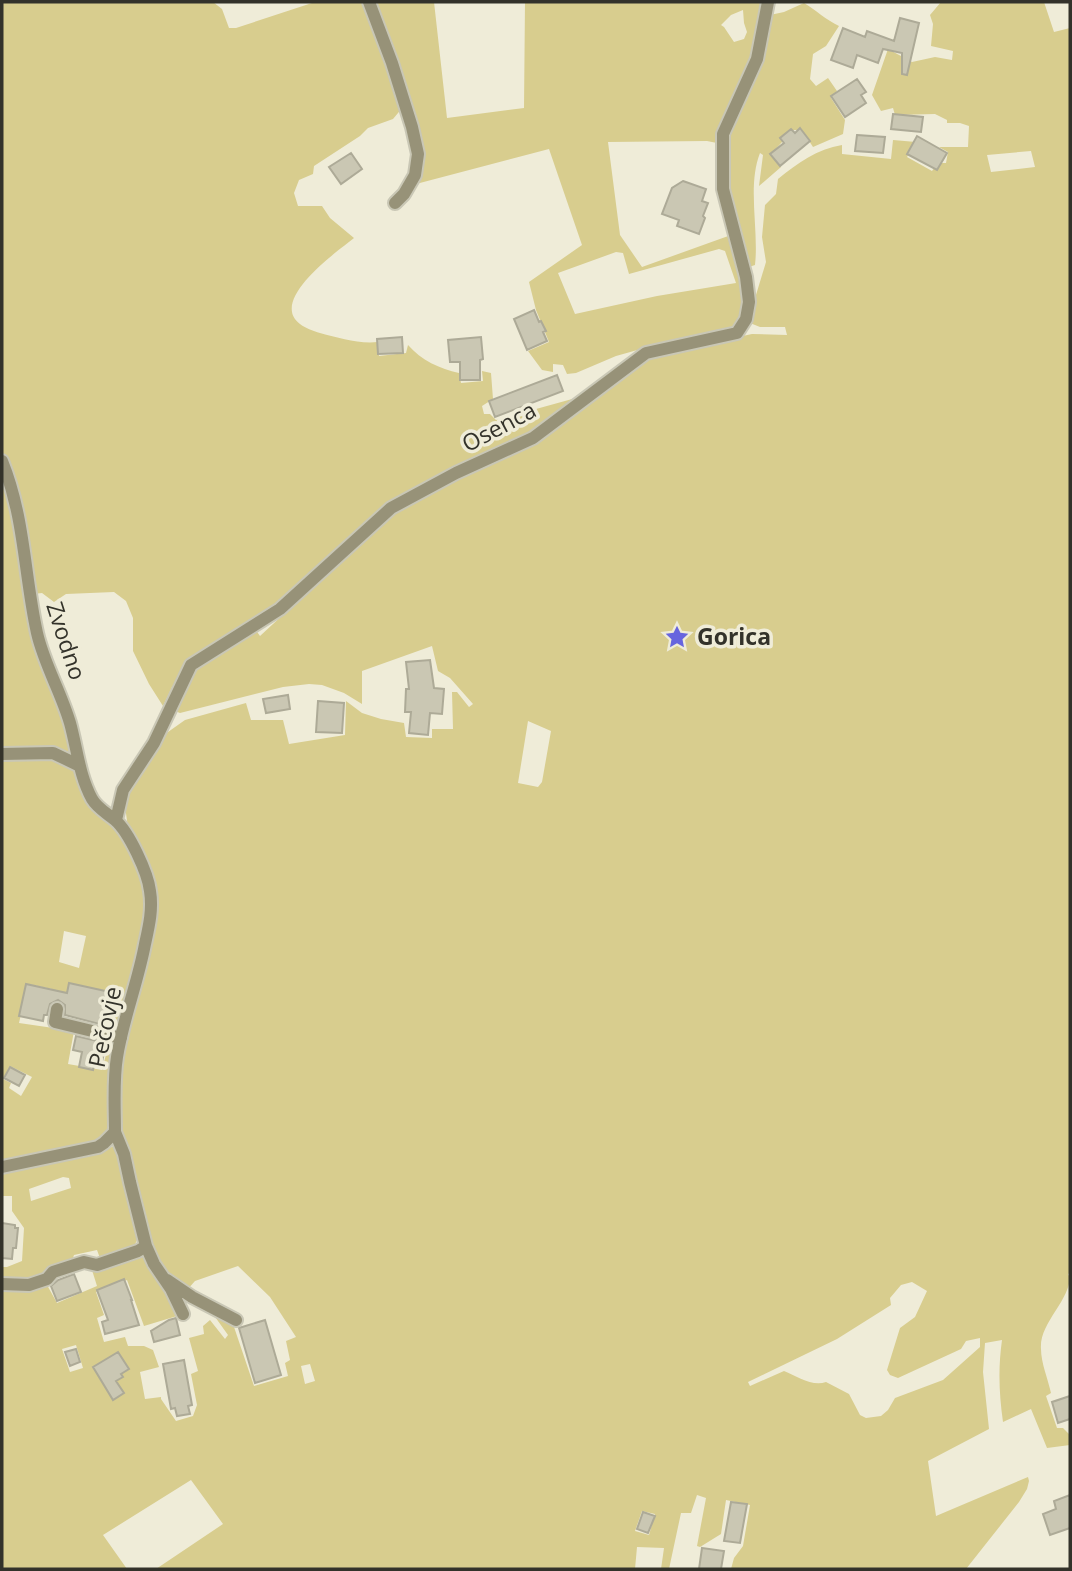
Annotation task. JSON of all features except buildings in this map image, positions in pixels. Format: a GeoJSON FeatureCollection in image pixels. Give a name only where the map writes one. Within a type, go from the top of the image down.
{"type":"FeatureCollection","features":[{"type":"Feature","properties":{"kind":"street"},"geometry":{"type":"LineString","coordinates":[[369,2],[392,63],[418,155],[415,175],[395,203]]}},
{"type":"Feature","properties":{"kind":"street","name":"Osenca"},"geometry":{"type":"LineString","coordinates":[[116,820],[123,790],[154,743],[191,665],[280,609],[391,508],[456,473],[533,438],[646,353],[737,333],[746,319],[750,302],[723,189],[723,134],[757,59],[768,2]]}},
{"type":"Feature","properties":{"kind":"street","name":"Zvodno"},"geometry":{"type":"LineString","coordinates":[[2,461],[17,504],[38,636],[71,725],[78,765],[93,800],[103,813],[116,820]]}},
{"type":"Feature","properties":{"kind":"street"},"geometry":{"type":"LineString","coordinates":[[2,754],[53,753],[78,765]]}},
{"type":"Feature","properties":{"kind":"street","name":"Pečovje"},"geometry":{"type":"LineString","coordinates":[[115,1132],[117,1059],[151,916],[150,890],[143,865],[116,820]]}},
{"type":"Feature","properties":{"kind":"street"},"geometry":{"type":"LineString","coordinates":[[57,1009],[55,1022],[121,1038]]}},
{"type":"Feature","properties":{"kind":"street"},"geometry":{"type":"LineString","coordinates":[[2,1167],[97,1147],[115,1132],[124,1154],[146,1246],[183,1314]]}},
{"type":"Feature","properties":{"kind":"street"},"geometry":{"type":"LineString","coordinates":[[2,1284],[29,1285],[47,1279],[53,1272],[84,1262],[97,1265],[146,1246]]}},
{"type":"Feature","properties":{"kind":"street"},"geometry":{"type":"LineString","coordinates":[[164,1278],[192,1297],[236,1320]]}},
{"type":"Feature","properties":{"kind":"shaded area"},"geometry":{"type":"Polygon","coordinates":[[[2,2],[213,2],[222,9],[229,28],[236,28],[315,2],[366,2],[403,107],[393,119],[368,128],[314,166],[313,174],[299,180],[294,193],[298,206],[322,206],[330,218],[354,238],[309,277],[293,302],[292,314],[300,324],[317,332],[341,339],[378,342],[379,356],[406,353],[408,345],[431,363],[459,373],[461,383],[483,381],[482,371],[491,373],[493,399],[482,406],[484,414],[490,414],[496,420],[583,396],[638,362],[682,349],[752,334],[787,335],[785,327],[760,327],[750,323],[766,262],[762,237],[765,205],[776,194],[778,179],[808,158],[842,145],[842,154],[891,159],[893,140],[916,142],[907,157],[932,171],[938,163],[946,163],[948,152],[939,147],[968,147],[969,126],[947,123],[947,120],[935,114],[895,115],[893,108],[881,111],[872,95],[888,49],[912,62],[935,57],[952,60],[953,51],[931,46],[933,24],[930,15],[941,2],[1044,2],[1054,32],[1070,28],[1070,1276],[1065,1294],[1045,1330],[1041,1349],[1051,1393],[1046,1396],[1057,1428],[1063,1428],[1070,1435],[1070,1445],[1047,1448],[1031,1409],[1003,1422],[1000,1381],[1002,1340],[985,1343],[983,1372],[989,1429],[928,1461],[936,1516],[1028,1477],[1029,1481],[1019,1502],[966,1569],[731,1569],[734,1558],[743,1546],[750,1505],[726,1500],[721,1534],[700,1547],[697,1546],[706,1498],[697,1495],[691,1513],[681,1513],[669,1569],[661,1569],[664,1548],[637,1547],[635,1569],[156,1569],[223,1524],[191,1480],[103,1535],[127,1569],[2,1569],[2,1287],[24,1290],[47,1285],[57,1303],[97,1286],[92,1270],[143,1253],[168,1293],[177,1316],[144,1326],[127,1280],[96,1292],[104,1315],[97,1318],[104,1342],[125,1337],[128,1346],[144,1346],[153,1350],[159,1367],[140,1372],[145,1399],[161,1397],[176,1421],[193,1416],[197,1405],[191,1374],[198,1371],[189,1338],[204,1334],[203,1326],[210,1320],[225,1339],[228,1335],[213,1314],[234,1327],[254,1386],[288,1376],[285,1363],[290,1360],[286,1341],[296,1337],[270,1297],[238,1266],[195,1281],[187,1290],[168,1277],[151,1248],[121,1131],[120,1058],[155,906],[128,828],[125,806],[129,787],[168,732],[185,720],[246,703],[251,720],[283,720],[289,744],[345,735],[346,701],[362,713],[404,723],[406,737],[432,738],[432,729],[453,729],[452,692],[457,692],[469,707],[473,704],[450,678],[438,671],[432,646],[362,671],[362,704],[344,693],[322,685],[309,684],[283,687],[180,713],[175,711],[180,686],[172,687],[163,706],[133,651],[133,618],[126,601],[114,592],[66,594],[54,602],[42,593],[33,594],[2,452],[2,2]],[[1031,151],[987,155],[991,172],[1035,167],[1031,151]],[[312,588],[255,629],[260,636],[312,588]],[[528,721],[518,783],[538,787],[542,782],[551,731],[528,721]],[[912,1282],[901,1285],[890,1298],[891,1305],[837,1339],[748,1382],[750,1386],[784,1371],[810,1382],[826,1382],[849,1394],[860,1415],[866,1418],[881,1416],[895,1398],[943,1380],[980,1347],[980,1338],[966,1341],[961,1349],[898,1378],[890,1375],[887,1370],[900,1328],[915,1317],[927,1291],[912,1282]],[[76,1345],[62,1349],[70,1372],[83,1368],[76,1345]],[[310,1364],[301,1366],[305,1384],[315,1381],[310,1364]],[[642,1511],[635,1531],[649,1535],[655,1514],[642,1511]]]}},
{"type":"Feature","properties":{"kind":"shaded area"},"geometry":{"type":"Polygon","coordinates":[[[434,2],[447,118],[524,108],[525,2],[763,2],[751,60],[722,125],[717,143],[608,142],[620,235],[642,267],[731,235],[747,296],[736,327],[727,332],[666,342],[616,356],[576,373],[567,374],[563,365],[553,364],[553,372],[542,370],[528,351],[549,342],[536,310],[529,282],[582,245],[549,149],[416,184],[422,163],[373,4],[434,2]],[[743,10],[731,15],[721,25],[734,42],[744,39],[747,32],[743,10]],[[719,249],[629,274],[623,253],[616,252],[558,273],[575,314],[657,296],[736,283],[725,251],[719,249]]]}},
{"type":"Feature","properties":{"kind":"shaded area"},"geometry":{"type":"Polygon","coordinates":[[[804,3],[839,26],[826,46],[813,54],[810,79],[816,86],[828,78],[837,91],[831,98],[845,120],[843,134],[813,147],[802,130],[793,130],[772,153],[781,167],[759,186],[763,155],[760,153],[754,180],[755,265],[749,267],[738,230],[723,154],[724,145],[770,15],[804,3]]]}},
{"type":"Feature","properties":{"kind":"shaded area"},"geometry":{"type":"Polygon","coordinates":[[[2,470],[25,586],[61,703],[73,759],[2,752],[2,470]]]}},
{"type":"Feature","properties":{"kind":"shaded area"},"geometry":{"type":"Polygon","coordinates":[[[55,756],[73,766],[132,851],[145,886],[146,920],[119,1025],[113,1029],[117,1004],[113,992],[69,984],[62,1007],[49,1005],[52,989],[28,984],[19,1023],[74,1031],[68,1064],[102,1070],[109,1043],[113,1045],[111,1126],[96,1144],[2,1163],[2,758],[55,756]],[[64,931],[59,962],[79,968],[86,936],[64,931]],[[10,1066],[3,1079],[11,1083],[9,1088],[21,1096],[32,1077],[10,1066]]]}},
{"type":"Feature","properties":{"kind":"shaded area"},"geometry":{"type":"Polygon","coordinates":[[[114,1146],[121,1152],[138,1236],[133,1247],[101,1261],[97,1250],[74,1255],[71,1264],[46,1277],[2,1281],[2,1267],[22,1261],[24,1228],[12,1211],[12,1196],[2,1196],[2,1172],[95,1154],[114,1146]],[[63,1177],[29,1189],[31,1201],[71,1188],[69,1178],[63,1177]]]}},
{"type":"Feature","properties":{"kind":"place","name":"Gorica"},"geometry":{"type":"Point","coordinates":[677,637]}}]}
